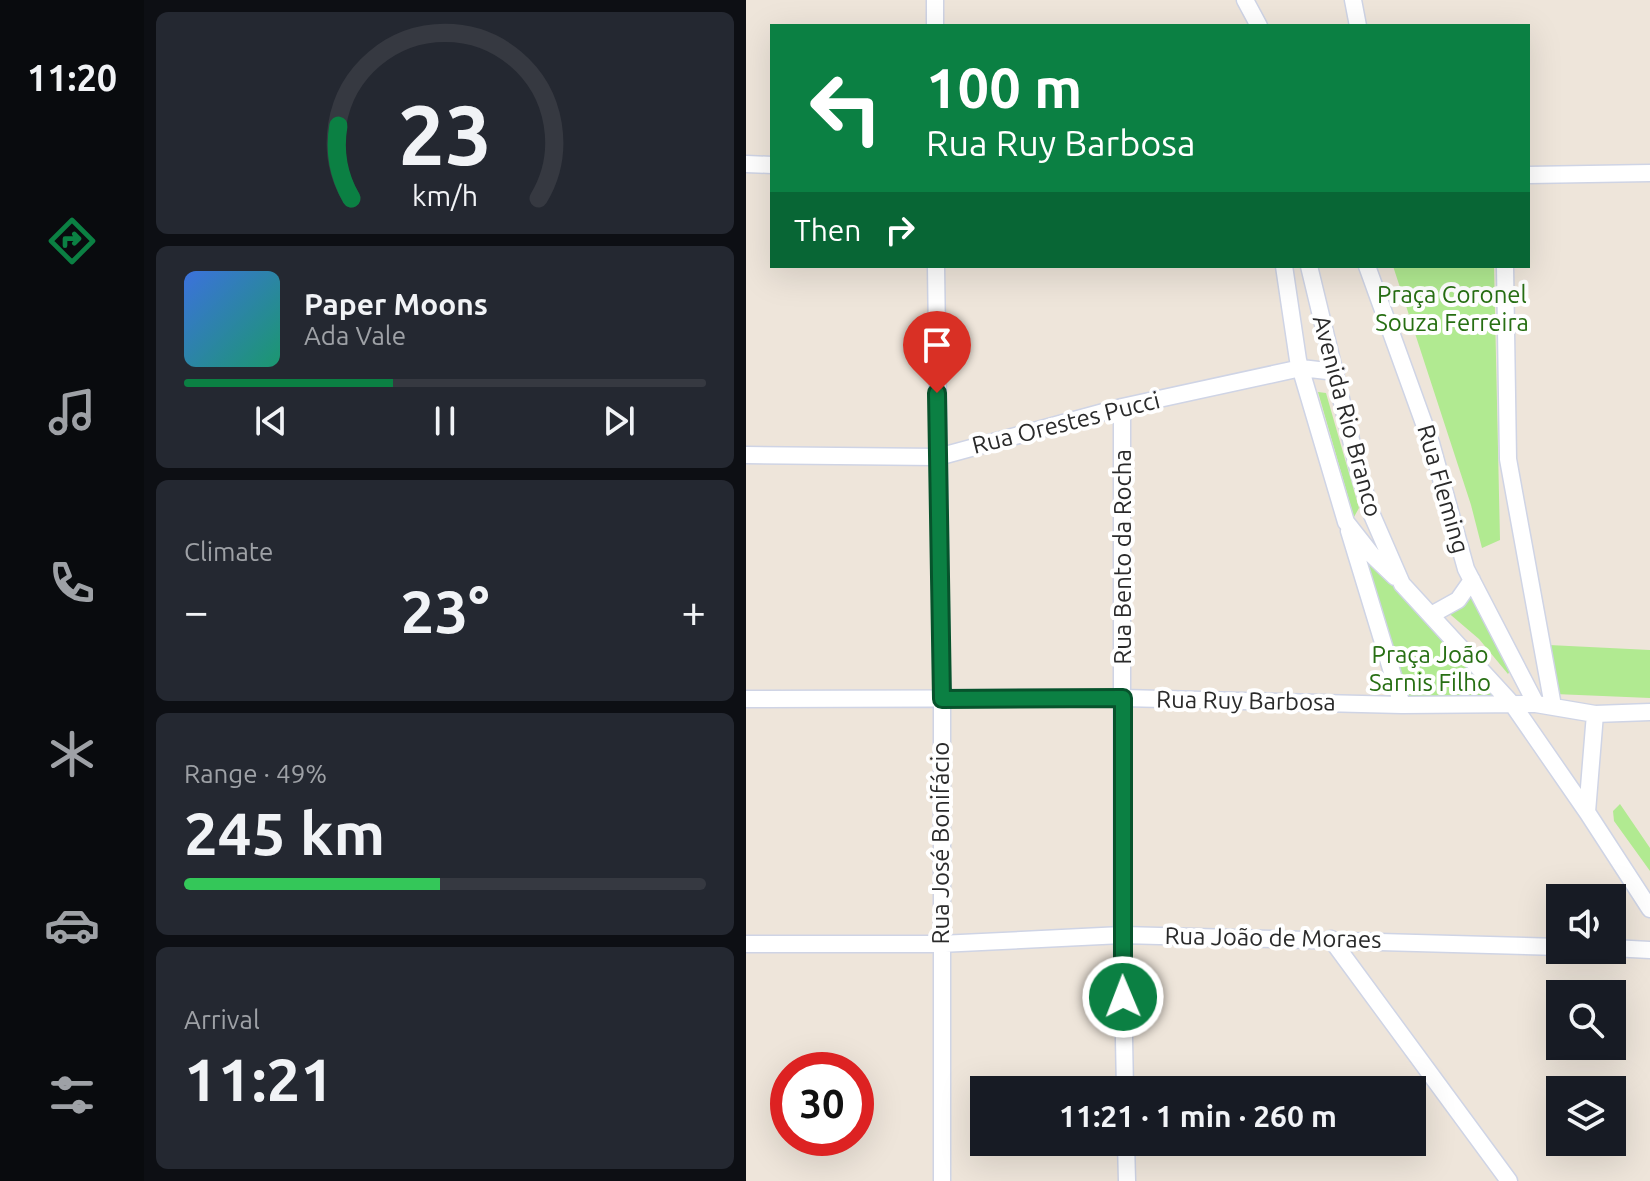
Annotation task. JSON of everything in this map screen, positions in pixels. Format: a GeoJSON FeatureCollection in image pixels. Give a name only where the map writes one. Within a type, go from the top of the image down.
{"type":"FeatureCollection","features":[{"type":"Feature","properties":{"kind":"street"},"geometry":{"type":"LineString","coordinates":[[935,0],[935,24]]}},
{"type":"Feature","properties":{"kind":"street"},"geometry":{"type":"LineString","coordinates":[[1245,0],[1258,24]]}},
{"type":"Feature","properties":{"kind":"street"},"geometry":{"type":"LineString","coordinates":[[1353,0],[1358,24]]}},
{"type":"Feature","properties":{"kind":"street"},"geometry":{"type":"LineString","coordinates":[[746,164],[770,165]]}},
{"type":"Feature","properties":{"kind":"street"},"geometry":{"type":"LineString","coordinates":[[1530,175],[1650,173]]}},
{"type":"Feature","properties":{"kind":"street","name":"Rua José Bonifácio"},"geometry":{"type":"LineString","coordinates":[[936,268],[942,699],[942,1181]]}},
{"type":"Feature","properties":{"kind":"street","name":"Avenida Rio Branco"},"geometry":{"type":"LineString","coordinates":[[1309,268],[1318,314],[1336,372],[1359,473],[1372,515],[1402,584],[1513,705],[1650,909]]}},
{"type":"Feature","properties":{"kind":"street","name":"Rua Fleming"},"geometry":{"type":"LineString","coordinates":[[1368,268],[1431,443],[1466,569],[1544,705]]}},
{"type":"Feature","properties":{"kind":"street"},"geometry":{"type":"LineString","coordinates":[[1505,268],[1508,459],[1544,705]]}},
{"type":"Feature","properties":{"kind":"street"},"geometry":{"type":"LineString","coordinates":[[1283,269],[1301,368],[1402,705]]}},
{"type":"Feature","properties":{"kind":"street","name":"Rua Orestes Pucci"},"geometry":{"type":"LineString","coordinates":[[746,455],[938,457],[1122,407],[1301,368],[1336,372]]}},
{"type":"Feature","properties":{"kind":"street","name":"Rua Bento da Rocha"},"geometry":{"type":"LineString","coordinates":[[1122,407],[1125,1076]]}},
{"type":"Feature","properties":{"kind":"street"},"geometry":{"type":"LineString","coordinates":[[1346,522],[1372,555],[1402,584]]}},
{"type":"Feature","properties":{"kind":"street"},"geometry":{"type":"LineString","coordinates":[[1431,615],[1458,600],[1472,580]]}},
{"type":"Feature","properties":{"kind":"street","name":"Rua Ruy Barbosa"},"geometry":{"type":"LineString","coordinates":[[746,699],[1123,698],[1544,705],[1595,714],[1650,712]]}},
{"type":"Feature","properties":{"kind":"street"},"geometry":{"type":"LineString","coordinates":[[1587,812],[1595,714]]}},
{"type":"Feature","properties":{"kind":"street","name":"Rua João de Moraes"},"geometry":{"type":"LineString","coordinates":[[746,944],[940,944],[1122,935],[1546,947]]}},
{"type":"Feature","properties":{"kind":"street"},"geometry":{"type":"LineString","coordinates":[[1331,939],[1509,1181]]}},
{"type":"Feature","properties":{"kind":"street"},"geometry":{"type":"LineString","coordinates":[[1626,949],[1650,950]]}},
{"type":"Feature","properties":{"kind":"street"},"geometry":{"type":"LineString","coordinates":[[1126,1156],[1127,1181]]}},
{"type":"Feature","properties":{"kind":"green space","name":"Praça Coronel Souza Ferreira"},"geometry":{"type":"Polygon","coordinates":[[[1394,268],[1494,268],[1500,540],[1482,548],[1471,505],[1394,268]]]}},
{"type":"Feature","properties":{"kind":"green space"},"geometry":{"type":"Polygon","coordinates":[[[1318,392],[1326,393],[1359,508],[1354,517],[1318,392]]]}},
{"type":"Feature","properties":{"kind":"green space","name":"Praça João Sarnis Filho"},"geometry":{"type":"Polygon","coordinates":[[[1354,539],[1504,700],[1406,700],[1354,539]]]}},
{"type":"Feature","properties":{"kind":"green space"},"geometry":{"type":"Polygon","coordinates":[[[1472,591],[1513,666],[1508,674],[1479,639],[1445,610],[1472,591]]]}},
{"type":"Feature","properties":{"kind":"green space"},"geometry":{"type":"Polygon","coordinates":[[[1549,645],[1650,650],[1650,698],[1555,694],[1549,645]]]}},
{"type":"Feature","properties":{"kind":"green space"},"geometry":{"type":"Polygon","coordinates":[[[1620,804],[1650,848],[1650,871],[1614,821],[1613,811],[1620,804]]]}},
{"type":"Feature","properties":{"kind":"route"},"geometry":{"type":"LineString","coordinates":[[937,393],[942,699],[1123,698],[1123,997]]}}]}
